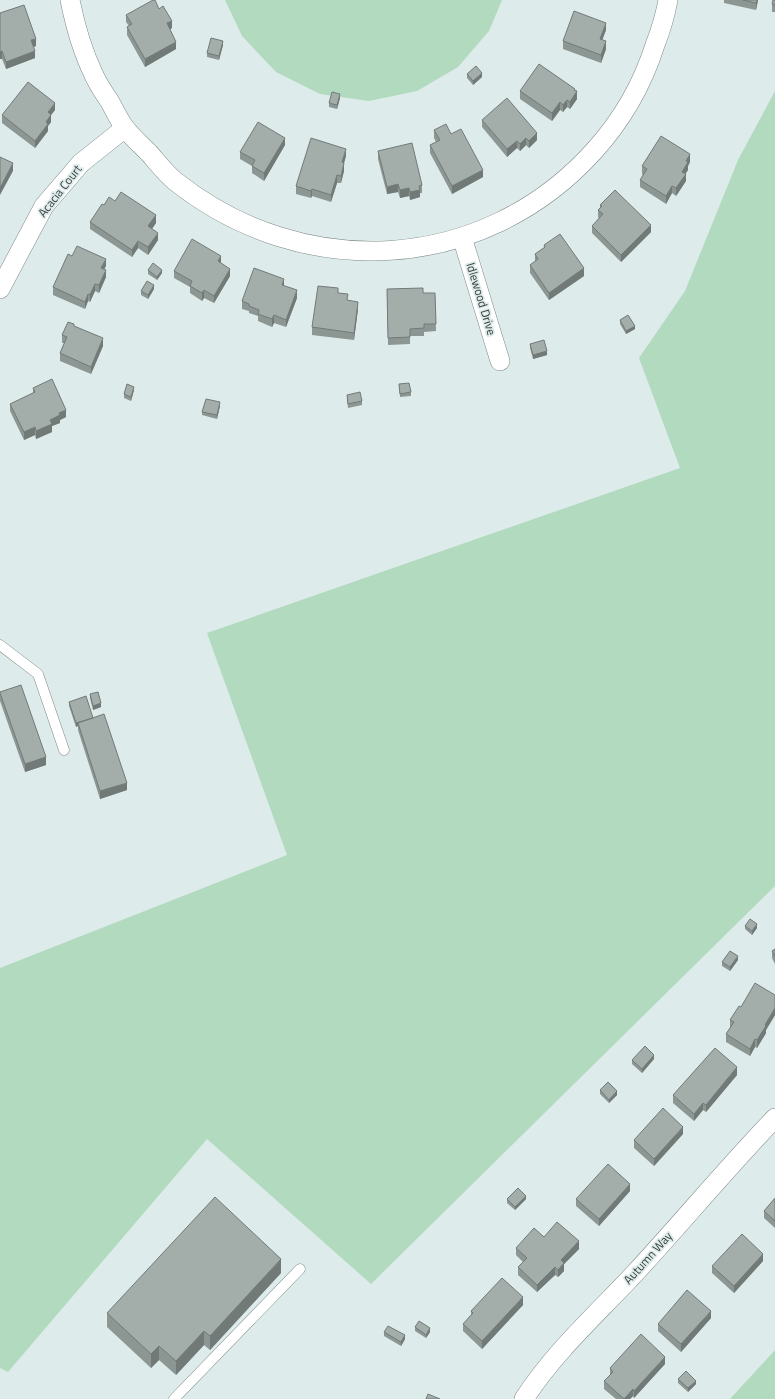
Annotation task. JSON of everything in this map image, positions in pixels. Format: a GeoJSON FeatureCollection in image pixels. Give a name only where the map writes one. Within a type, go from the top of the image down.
{"type":"FeatureCollection","features":[{"type":"Feature","properties":{"kind":"street"},"geometry":{"type":"LineString","coordinates":[[70,0],[82,46],[93,74],[125,128],[173,179],[209,206],[236,220],[285,239],[333,249],[380,251],[420,248],[462,237],[502,221],[540,199],[579,168],[607,137],[632,100],[647,72],[665,16],[668,0]]}},
{"type":"Feature","properties":{"kind":"street","name":"Acacia Court"},"geometry":{"type":"LineString","coordinates":[[0,289],[44,206],[81,163],[125,128]]}},
{"type":"Feature","properties":{"kind":"street","name":"Idlewood Drive"},"geometry":{"type":"LineString","coordinates":[[462,237],[500,361]]}},
{"type":"Feature","properties":{"kind":"street","name":"Autumn Way"},"geometry":{"type":"LineString","coordinates":[[524,1399],[546,1368],[581,1328],[636,1272],[775,1118]]}},
{"type":"Feature","properties":{"kind":"lane"},"geometry":{"type":"LineString","coordinates":[[0,645],[38,674],[64,750]]}},
{"type":"Feature","properties":{"kind":"lane"},"geometry":{"type":"LineString","coordinates":[[174,1399],[300,1269]]}},
{"type":"Feature","properties":{"kind":"green space"},"geometry":{"type":"Polygon","coordinates":[[[225,0],[502,0],[489,31],[458,67],[417,91],[369,101],[320,94],[276,72],[242,36],[225,0]]]}},
{"type":"Feature","properties":{"kind":"green space"},"geometry":{"type":"Polygon","coordinates":[[[775,91],[775,886],[371,1284],[207,1139],[8,1372],[0,1368],[0,968],[287,855],[207,633],[680,468],[639,358],[685,291],[738,160],[775,91]]]}},
{"type":"Feature","properties":{"kind":"green space"},"geometry":{"type":"Polygon","coordinates":[[[775,1350],[775,1399],[730,1399],[775,1350]]]}},
{"type":"Feature","properties":{"kind":"building"},"geometry":{"type":"Polygon","coordinates":[[[155,0],[159,9],[163,6],[172,21],[167,23],[176,42],[145,59],[127,27],[132,24],[126,15],[155,0]]]}},
{"type":"Feature","properties":{"kind":"building"},"geometry":{"type":"Polygon","coordinates":[[[743,0],[757,0],[756,3],[743,0]]]}},
{"type":"Feature","properties":{"kind":"building"},"geometry":{"type":"Polygon","coordinates":[[[773,0],[775,0],[775,5],[772,4],[773,0]]]}},
{"type":"Feature","properties":{"kind":"building"},"geometry":{"type":"Polygon","coordinates":[[[24,5],[36,39],[31,40],[35,51],[6,62],[2,51],[0,52],[0,13],[24,5]]]}},
{"type":"Feature","properties":{"kind":"building"},"geometry":{"type":"Polygon","coordinates":[[[574,11],[606,23],[600,39],[606,41],[601,55],[563,41],[574,11]]]}},
{"type":"Feature","properties":{"kind":"building"},"geometry":{"type":"Polygon","coordinates":[[[211,38],[223,41],[219,56],[207,53],[211,38]]]}},
{"type":"Feature","properties":{"kind":"building"},"geometry":{"type":"Polygon","coordinates":[[[539,64],[577,91],[570,102],[567,100],[563,105],[560,102],[552,113],[520,91],[539,64]]]}},
{"type":"Feature","properties":{"kind":"building"},"geometry":{"type":"Polygon","coordinates":[[[476,66],[482,73],[473,81],[467,74],[476,66]]]}},
{"type":"Feature","properties":{"kind":"building"},"geometry":{"type":"Polygon","coordinates":[[[28,82],[55,103],[48,112],[51,115],[46,122],[48,124],[35,141],[2,115],[28,82]]]}},
{"type":"Feature","properties":{"kind":"building"},"geometry":{"type":"Polygon","coordinates":[[[332,92],[340,94],[337,105],[329,103],[332,92]]]}},
{"type":"Feature","properties":{"kind":"building"},"geometry":{"type":"Polygon","coordinates":[[[507,98],[537,133],[529,141],[526,138],[520,144],[517,141],[507,149],[482,120],[507,98]]]}},
{"type":"Feature","properties":{"kind":"building"},"geometry":{"type":"Polygon","coordinates":[[[258,122],[285,138],[264,173],[252,166],[255,160],[240,152],[258,122]]]}},
{"type":"Feature","properties":{"kind":"building"},"geometry":{"type":"Polygon","coordinates":[[[446,124],[451,134],[461,129],[483,170],[452,186],[430,145],[440,140],[434,130],[446,124]]]}},
{"type":"Feature","properties":{"kind":"building"},"geometry":{"type":"Polygon","coordinates":[[[661,136],[690,154],[686,161],[688,162],[682,172],[686,174],[676,188],[672,186],[666,196],[640,180],[647,169],[642,166],[661,136]]]}},
{"type":"Feature","properties":{"kind":"building"},"geometry":{"type":"Polygon","coordinates":[[[311,138],[346,149],[342,162],[344,163],[341,176],[337,175],[331,195],[296,186],[311,138]]]}},
{"type":"Feature","properties":{"kind":"building"},"geometry":{"type":"Polygon","coordinates":[[[412,143],[422,185],[419,186],[420,190],[410,192],[409,188],[400,190],[398,184],[387,187],[378,151],[412,143]]]}},
{"type":"Feature","properties":{"kind":"building"},"geometry":{"type":"Polygon","coordinates":[[[0,157],[13,163],[0,188],[0,157]]]}},
{"type":"Feature","properties":{"kind":"building"},"geometry":{"type":"Polygon","coordinates":[[[615,190],[651,225],[621,255],[592,226],[603,214],[598,210],[602,206],[600,205],[615,190]]]}},
{"type":"Feature","properties":{"kind":"building"},"geometry":{"type":"Polygon","coordinates":[[[121,192],[156,215],[148,226],[158,233],[148,247],[138,241],[132,250],[90,222],[102,204],[104,205],[109,197],[115,201],[121,192]]]}},
{"type":"Feature","properties":{"kind":"building"},"geometry":{"type":"Polygon","coordinates":[[[560,234],[584,268],[549,293],[530,265],[538,259],[535,254],[545,247],[544,245],[560,234]]]}},
{"type":"Feature","properties":{"kind":"building"},"geometry":{"type":"Polygon","coordinates":[[[192,239],[221,256],[218,261],[230,269],[214,296],[204,290],[202,293],[190,286],[192,281],[174,271],[192,239]]]}},
{"type":"Feature","properties":{"kind":"building"},"geometry":{"type":"Polygon","coordinates":[[[77,246],[106,259],[101,268],[106,270],[99,285],[95,284],[90,295],[88,294],[85,302],[53,287],[68,254],[72,256],[77,246]]]}},
{"type":"Feature","properties":{"kind":"building"},"geometry":{"type":"Polygon","coordinates":[[[153,263],[162,270],[157,277],[148,270],[153,263]]]}},
{"type":"Feature","properties":{"kind":"building"},"geometry":{"type":"Polygon","coordinates":[[[254,268],[284,279],[282,285],[297,290],[286,320],[274,315],[272,319],[258,314],[259,310],[242,301],[254,268]]]}},
{"type":"Feature","properties":{"kind":"building"},"geometry":{"type":"Polygon","coordinates":[[[147,281],[154,285],[148,295],[141,291],[147,281]]]}},
{"type":"Feature","properties":{"kind":"building"},"geometry":{"type":"Polygon","coordinates":[[[318,286],[338,288],[338,293],[348,294],[347,300],[358,302],[354,333],[312,327],[318,286]]]}},
{"type":"Feature","properties":{"kind":"building"},"geometry":{"type":"Polygon","coordinates":[[[423,288],[423,293],[435,293],[436,324],[424,324],[424,328],[410,329],[410,337],[388,338],[387,289],[423,288]]]}},
{"type":"Feature","properties":{"kind":"building"},"geometry":{"type":"Polygon","coordinates":[[[628,315],[635,326],[626,331],[620,320],[628,315]]]}},
{"type":"Feature","properties":{"kind":"building"},"geometry":{"type":"Polygon","coordinates":[[[68,322],[103,338],[91,367],[60,353],[67,337],[62,335],[68,322]]]}},
{"type":"Feature","properties":{"kind":"building"},"geometry":{"type":"Polygon","coordinates":[[[544,340],[547,351],[533,355],[530,344],[544,340]]]}},
{"type":"Feature","properties":{"kind":"building"},"geometry":{"type":"Polygon","coordinates":[[[52,379],[66,410],[50,420],[52,424],[36,431],[35,427],[24,432],[10,404],[35,392],[33,388],[52,379]]]}},
{"type":"Feature","properties":{"kind":"building"},"geometry":{"type":"Polygon","coordinates":[[[409,383],[411,392],[400,394],[399,384],[409,383]]]}},
{"type":"Feature","properties":{"kind":"building"},"geometry":{"type":"Polygon","coordinates":[[[127,384],[134,387],[131,397],[124,394],[127,384]]]}},
{"type":"Feature","properties":{"kind":"building"},"geometry":{"type":"Polygon","coordinates":[[[360,392],[362,401],[348,404],[347,395],[360,392]]]}},
{"type":"Feature","properties":{"kind":"building"},"geometry":{"type":"Polygon","coordinates":[[[206,399],[220,402],[217,415],[202,412],[206,399]]]}},
{"type":"Feature","properties":{"kind":"building"},"geometry":{"type":"Polygon","coordinates":[[[21,685],[46,757],[25,764],[0,693],[21,685]]]}},
{"type":"Feature","properties":{"kind":"building"},"geometry":{"type":"Polygon","coordinates":[[[98,692],[101,703],[93,706],[90,694],[98,692]]]}},
{"type":"Feature","properties":{"kind":"building"},"geometry":{"type":"Polygon","coordinates":[[[86,696],[93,718],[76,723],[69,702],[86,696]]]}},
{"type":"Feature","properties":{"kind":"building"},"geometry":{"type":"Polygon","coordinates":[[[104,714],[127,783],[100,791],[78,723],[104,714]]]}},
{"type":"Feature","properties":{"kind":"building"},"geometry":{"type":"Polygon","coordinates":[[[750,919],[757,924],[752,931],[745,926],[750,919]]]}},
{"type":"Feature","properties":{"kind":"building"},"geometry":{"type":"Polygon","coordinates":[[[775,949],[775,956],[772,951],[775,949]]]}},
{"type":"Feature","properties":{"kind":"building"},"geometry":{"type":"Polygon","coordinates":[[[730,951],[738,956],[730,967],[722,962],[730,951]]]}},
{"type":"Feature","properties":{"kind":"building"},"geometry":{"type":"Polygon","coordinates":[[[755,983],[775,995],[775,1008],[765,1025],[766,1026],[757,1040],[755,1039],[750,1049],[726,1034],[734,1022],[730,1020],[739,1006],[741,1007],[755,983]]]}},
{"type":"Feature","properties":{"kind":"building"},"geometry":{"type":"Polygon","coordinates":[[[645,1046],[654,1055],[642,1069],[632,1060],[645,1046]]]}},
{"type":"Feature","properties":{"kind":"building"},"geometry":{"type":"Polygon","coordinates":[[[715,1048],[737,1067],[706,1105],[703,1103],[694,1114],[673,1095],[715,1048]]]}},
{"type":"Feature","properties":{"kind":"building"},"geometry":{"type":"Polygon","coordinates":[[[608,1082],[617,1091],[609,1100],[600,1090],[608,1082]]]}},
{"type":"Feature","properties":{"kind":"building"},"geometry":{"type":"Polygon","coordinates":[[[663,1108],[683,1127],[654,1159],[634,1140],[663,1108]]]}},
{"type":"Feature","properties":{"kind":"building"},"geometry":{"type":"Polygon","coordinates":[[[608,1164],[630,1184],[599,1219],[576,1199],[608,1164]]]}},
{"type":"Feature","properties":{"kind":"building"},"geometry":{"type":"Polygon","coordinates":[[[518,1188],[526,1196],[515,1207],[507,1199],[518,1188]]]}},
{"type":"Feature","properties":{"kind":"building"},"geometry":{"type":"Polygon","coordinates":[[[215,1197],[281,1259],[210,1336],[204,1331],[176,1361],[159,1346],[151,1354],[107,1313],[215,1197]]]}},
{"type":"Feature","properties":{"kind":"building"},"geometry":{"type":"Polygon","coordinates":[[[775,1198],[775,1221],[764,1211],[775,1198]]]}},
{"type":"Feature","properties":{"kind":"building"},"geometry":{"type":"Polygon","coordinates":[[[557,1222],[579,1241],[561,1260],[564,1263],[558,1270],[555,1267],[537,1285],[518,1267],[527,1258],[516,1248],[534,1228],[544,1237],[557,1222]]]}},
{"type":"Feature","properties":{"kind":"building"},"geometry":{"type":"Polygon","coordinates":[[[742,1234],[763,1254],[734,1286],[712,1266],[742,1234]]]}},
{"type":"Feature","properties":{"kind":"building"},"geometry":{"type":"Polygon","coordinates":[[[502,1278],[523,1297],[482,1341],[463,1324],[473,1313],[471,1311],[502,1278]]]}},
{"type":"Feature","properties":{"kind":"building"},"geometry":{"type":"Polygon","coordinates":[[[687,1290],[711,1311],[681,1344],[658,1324],[687,1290]]]}},
{"type":"Feature","properties":{"kind":"building"},"geometry":{"type":"Polygon","coordinates":[[[419,1321],[430,1328],[426,1335],[415,1327],[419,1321]]]}},
{"type":"Feature","properties":{"kind":"building"},"geometry":{"type":"Polygon","coordinates":[[[388,1326],[405,1335],[401,1342],[384,1332],[388,1326]]]}},
{"type":"Feature","properties":{"kind":"building"},"geometry":{"type":"Polygon","coordinates":[[[641,1334],[665,1357],[634,1391],[633,1389],[624,1399],[604,1381],[613,1372],[610,1368],[641,1334]]]}},
{"type":"Feature","properties":{"kind":"building"},"geometry":{"type":"Polygon","coordinates":[[[686,1371],[696,1381],[688,1388],[678,1379],[686,1371]]]}},
{"type":"Feature","properties":{"kind":"building"},"geometry":{"type":"Polygon","coordinates":[[[428,1394],[440,1399],[426,1399],[428,1394]]]}}]}
